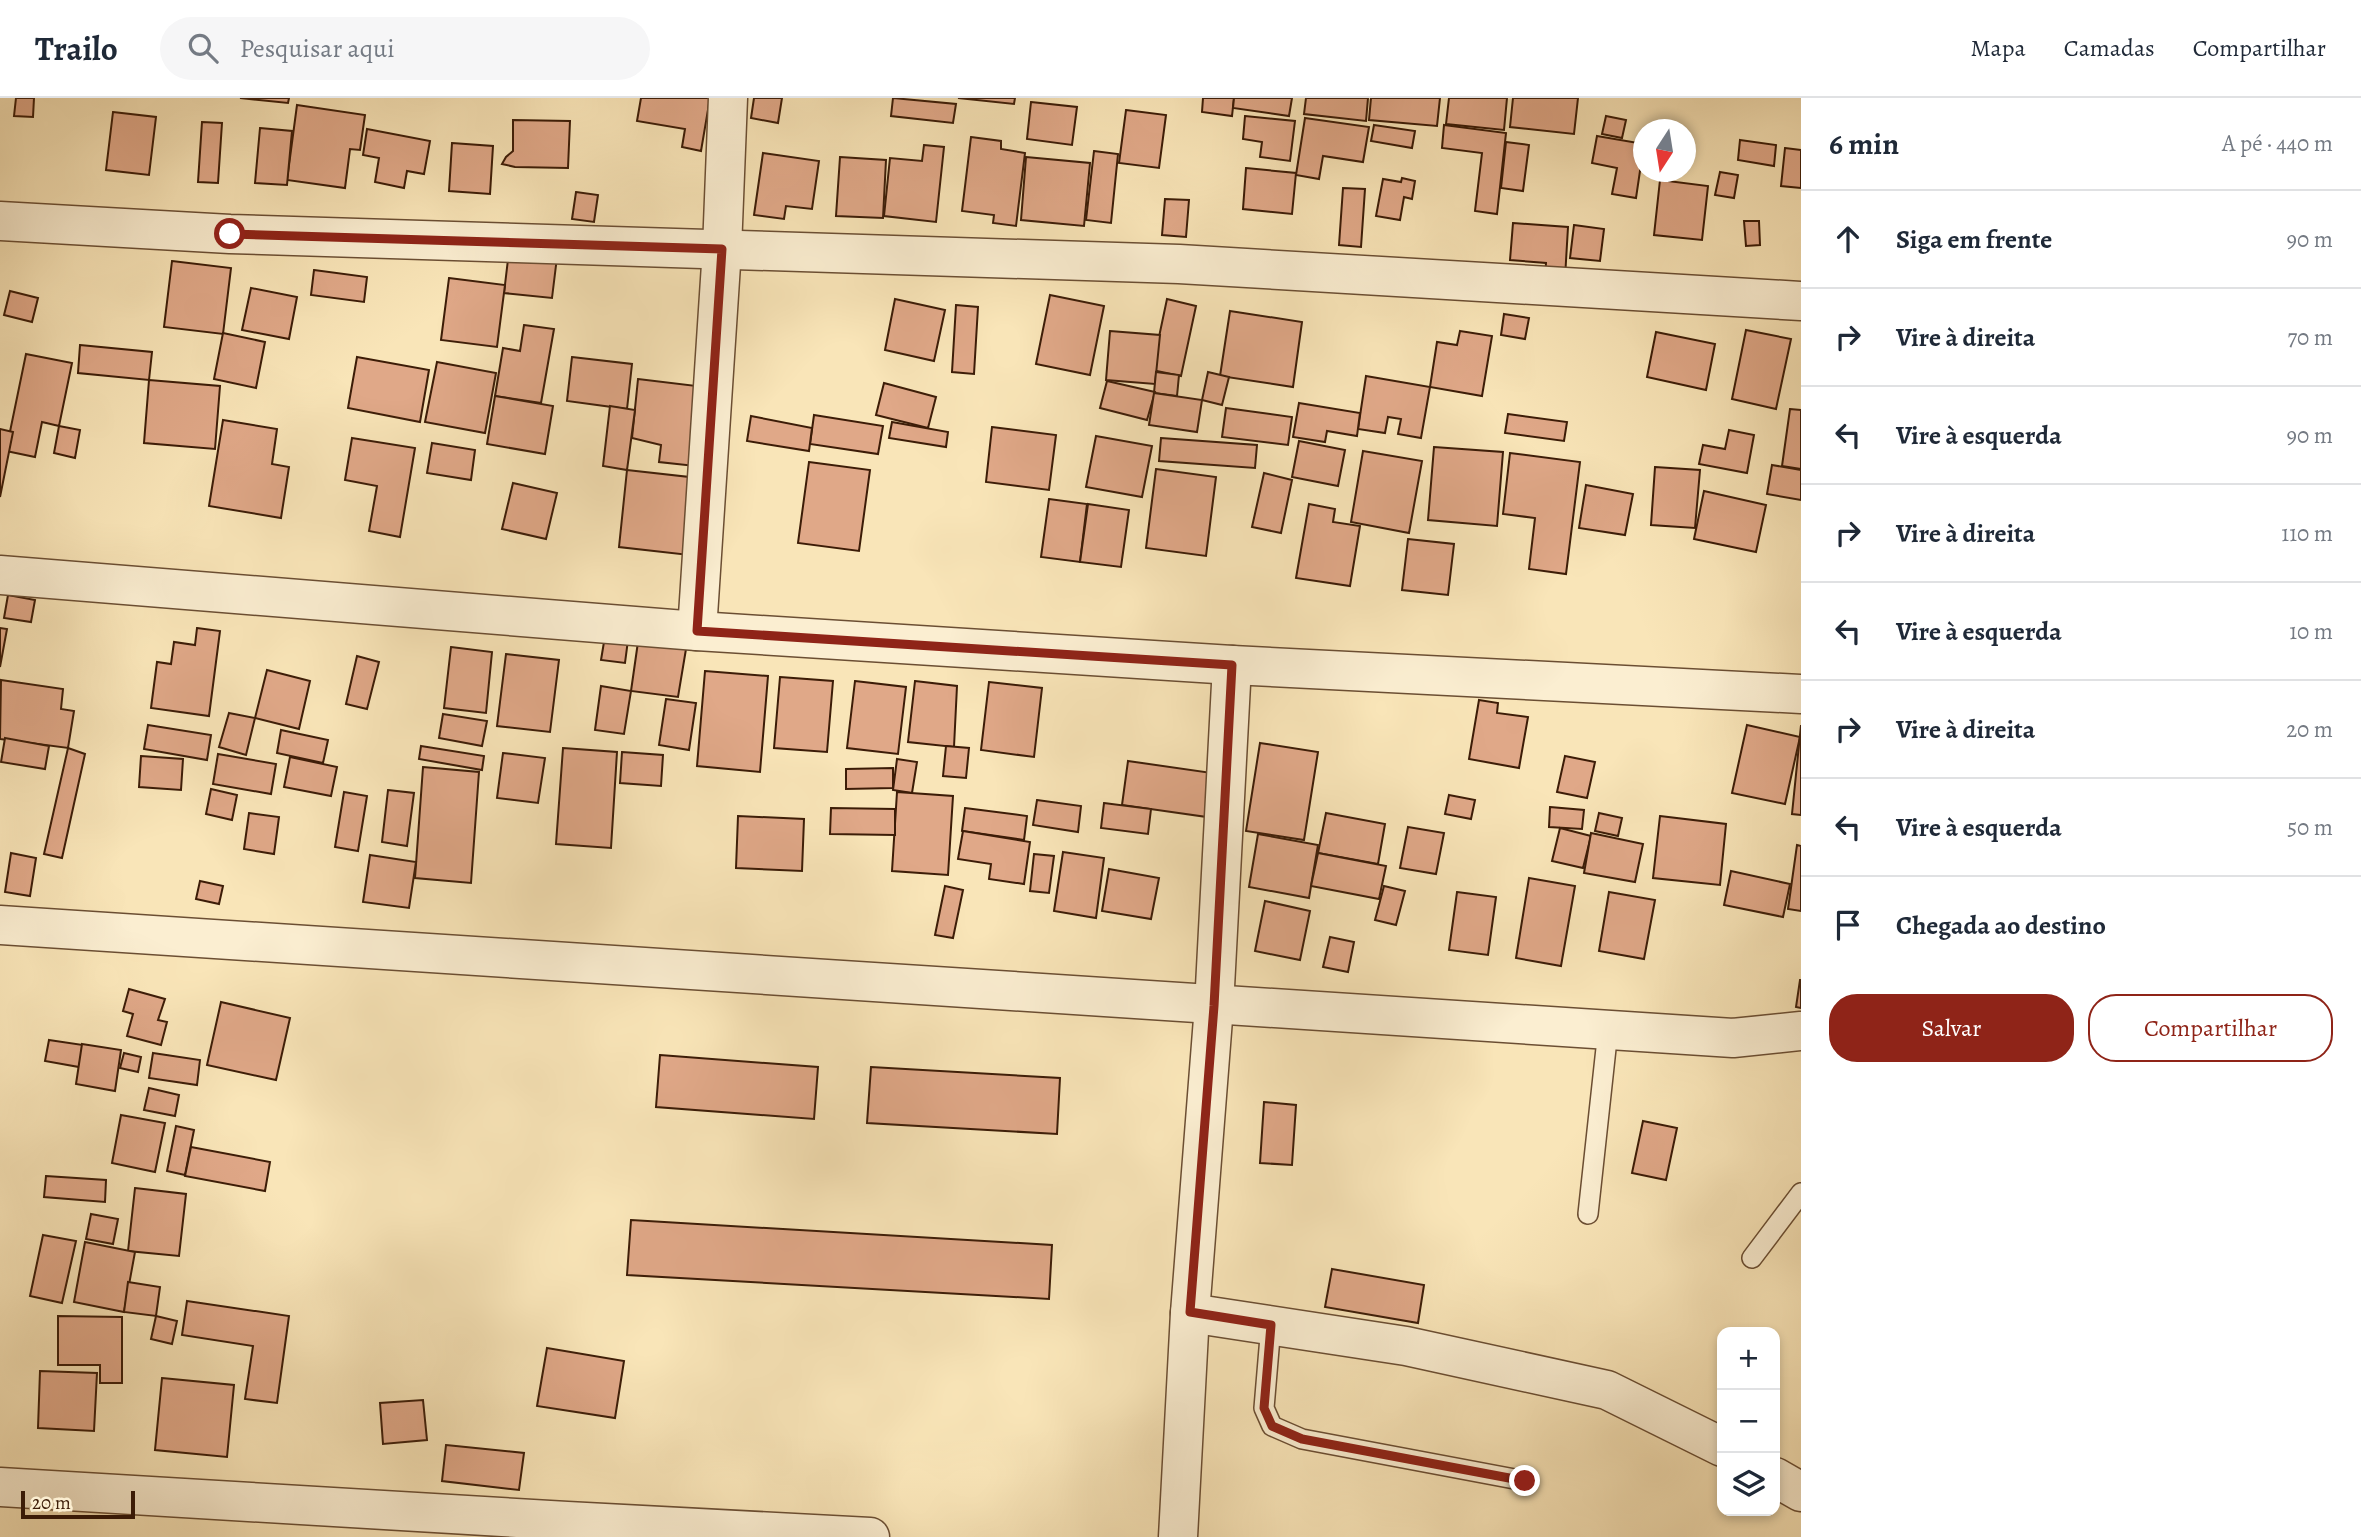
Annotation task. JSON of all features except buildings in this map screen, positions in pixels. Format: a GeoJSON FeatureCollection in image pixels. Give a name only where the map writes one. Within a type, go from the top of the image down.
{"type":"FeatureCollection","features":[{"type":"Feature","properties":{"kind":"street"},"geometry":{"type":"LineString","coordinates":[[697,631],[722,249],[728,98]]}},
{"type":"Feature","properties":{"kind":"street"},"geometry":{"type":"LineString","coordinates":[[0,221],[230,234],[1179,264],[1801,301]]}},
{"type":"Feature","properties":{"kind":"street"},"geometry":{"type":"LineString","coordinates":[[0,575],[697,631],[1232,665],[1801,694]]}},
{"type":"Feature","properties":{"kind":"street"},"geometry":{"type":"LineString","coordinates":[[1178,1537],[1190,1312],[1214,1006],[1232,665]]}},
{"type":"Feature","properties":{"kind":"street"},"geometry":{"type":"LineString","coordinates":[[0,925],[1733,1038],[1801,1031]]}},
{"type":"Feature","properties":{"kind":"street"},"geometry":{"type":"LineString","coordinates":[[1190,1312],[1406,1346],[1607,1390],[1717,1445]]}},
{"type":"Feature","properties":{"kind":"street"},"geometry":{"type":"LineString","coordinates":[[1780,1480],[1801,1492]]}},
{"type":"Feature","properties":{"kind":"street"},"geometry":{"type":"LineString","coordinates":[[0,1487],[870,1537]]}},
{"type":"Feature","properties":{"kind":"lane"},"geometry":{"type":"LineString","coordinates":[[1588,1214],[1608,1030]]}},
{"type":"Feature","properties":{"kind":"lane"},"geometry":{"type":"LineString","coordinates":[[1752,1258],[1801,1193]]}},
{"type":"Feature","properties":{"kind":"lane"},"geometry":{"type":"LineString","coordinates":[[1271,1325],[1264,1408],[1272,1426],[1302,1439],[1525,1481]]}},
{"type":"Feature","properties":{"kind":"route"},"geometry":{"type":"LineString","coordinates":[[230,234],[722,249],[697,631],[1232,665],[1214,1006],[1190,1312],[1271,1325],[1264,1408],[1272,1426],[1302,1439],[1525,1481]]}}]}
